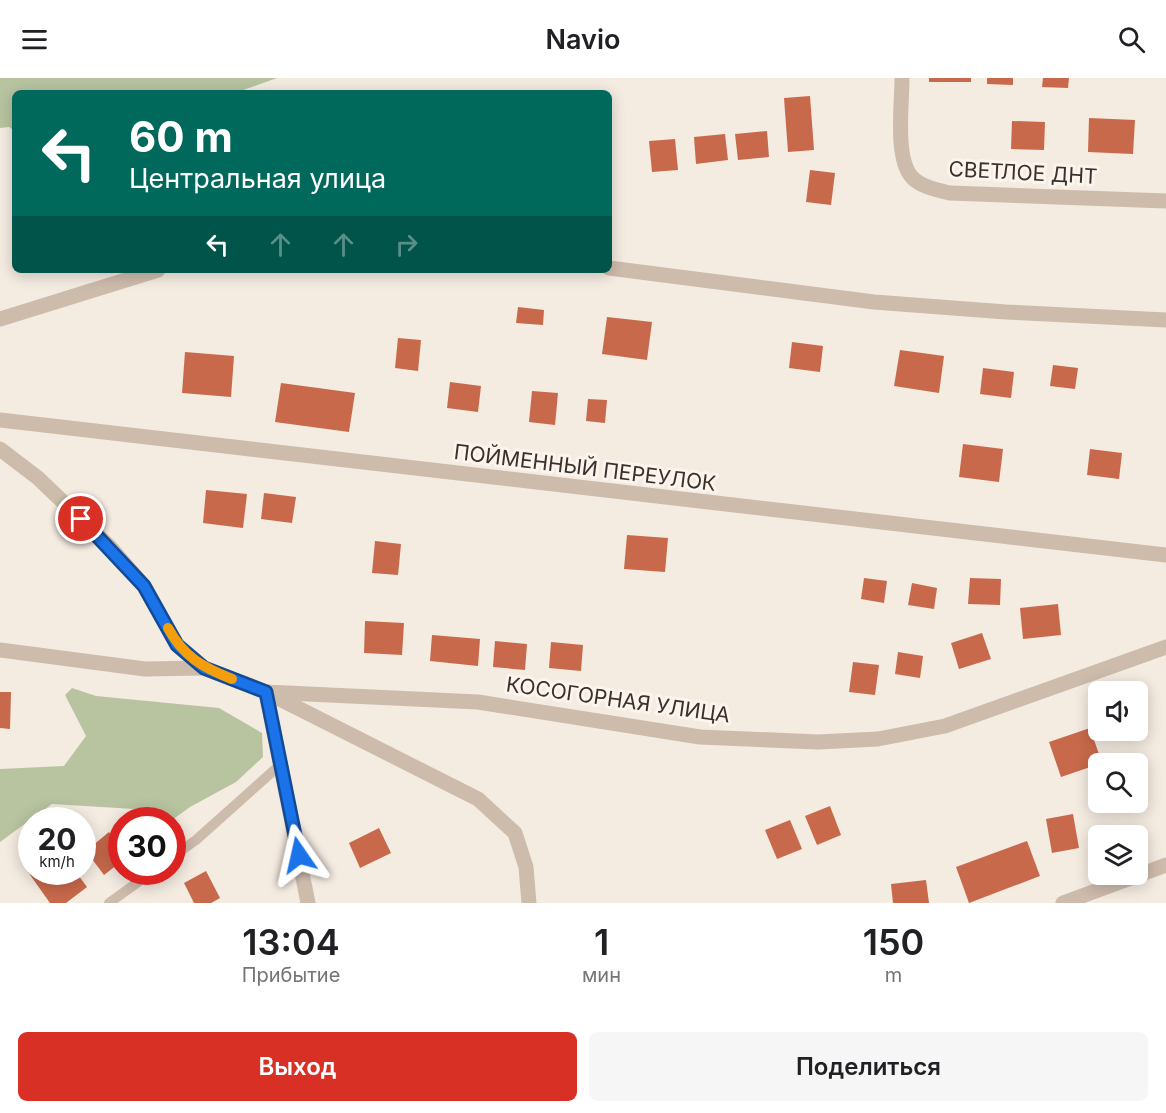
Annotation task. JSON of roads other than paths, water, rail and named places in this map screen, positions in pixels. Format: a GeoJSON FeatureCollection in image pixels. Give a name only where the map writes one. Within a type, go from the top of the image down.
{"type":"FeatureCollection","features":[{"type":"Feature","properties":{"kind":"street","name":"СВЕТЛОЕ ДНТ"},"geometry":{"type":"LineString","coordinates":[[902,78],[902,159],[912,178],[930,189],[950,193],[1166,201]]}},
{"type":"Feature","properties":{"kind":"street"},"geometry":{"type":"LineString","coordinates":[[612,268],[874,302],[1006,312],[1166,320]]}},
{"type":"Feature","properties":{"kind":"street"},"geometry":{"type":"LineString","coordinates":[[0,320],[149,273]]}},
{"type":"Feature","properties":{"kind":"street","name":"ПОЙМЕННЫЙ ПЕРЕУЛОК"},"geometry":{"type":"LineString","coordinates":[[0,420],[1166,555]]}},
{"type":"Feature","properties":{"kind":"street"},"geometry":{"type":"LineString","coordinates":[[0,448],[38,478],[110,547],[144,586],[177,645],[204,668],[266,692],[478,799],[515,833],[526,867],[529,903]]}},
{"type":"Feature","properties":{"kind":"street","name":"КОСОГОРНАЯ УЛИЦА"},"geometry":{"type":"LineString","coordinates":[[266,692],[477,702],[700,737],[818,742],[878,739],[945,726],[1166,647]]}},
{"type":"Feature","properties":{"kind":"street"},"geometry":{"type":"LineString","coordinates":[[0,650],[145,669],[204,668]]}},
{"type":"Feature","properties":{"kind":"street"},"geometry":{"type":"LineString","coordinates":[[266,692],[308,903]]}},
{"type":"Feature","properties":{"kind":"street"},"geometry":{"type":"LineString","coordinates":[[1063,903],[1166,865]]}},
{"type":"Feature","properties":{"kind":"lane"},"geometry":{"type":"LineString","coordinates":[[186,847],[281,764]]}},
{"type":"Feature","properties":{"kind":"lane"},"geometry":{"type":"LineString","coordinates":[[109,903],[134,885]]}}]}
